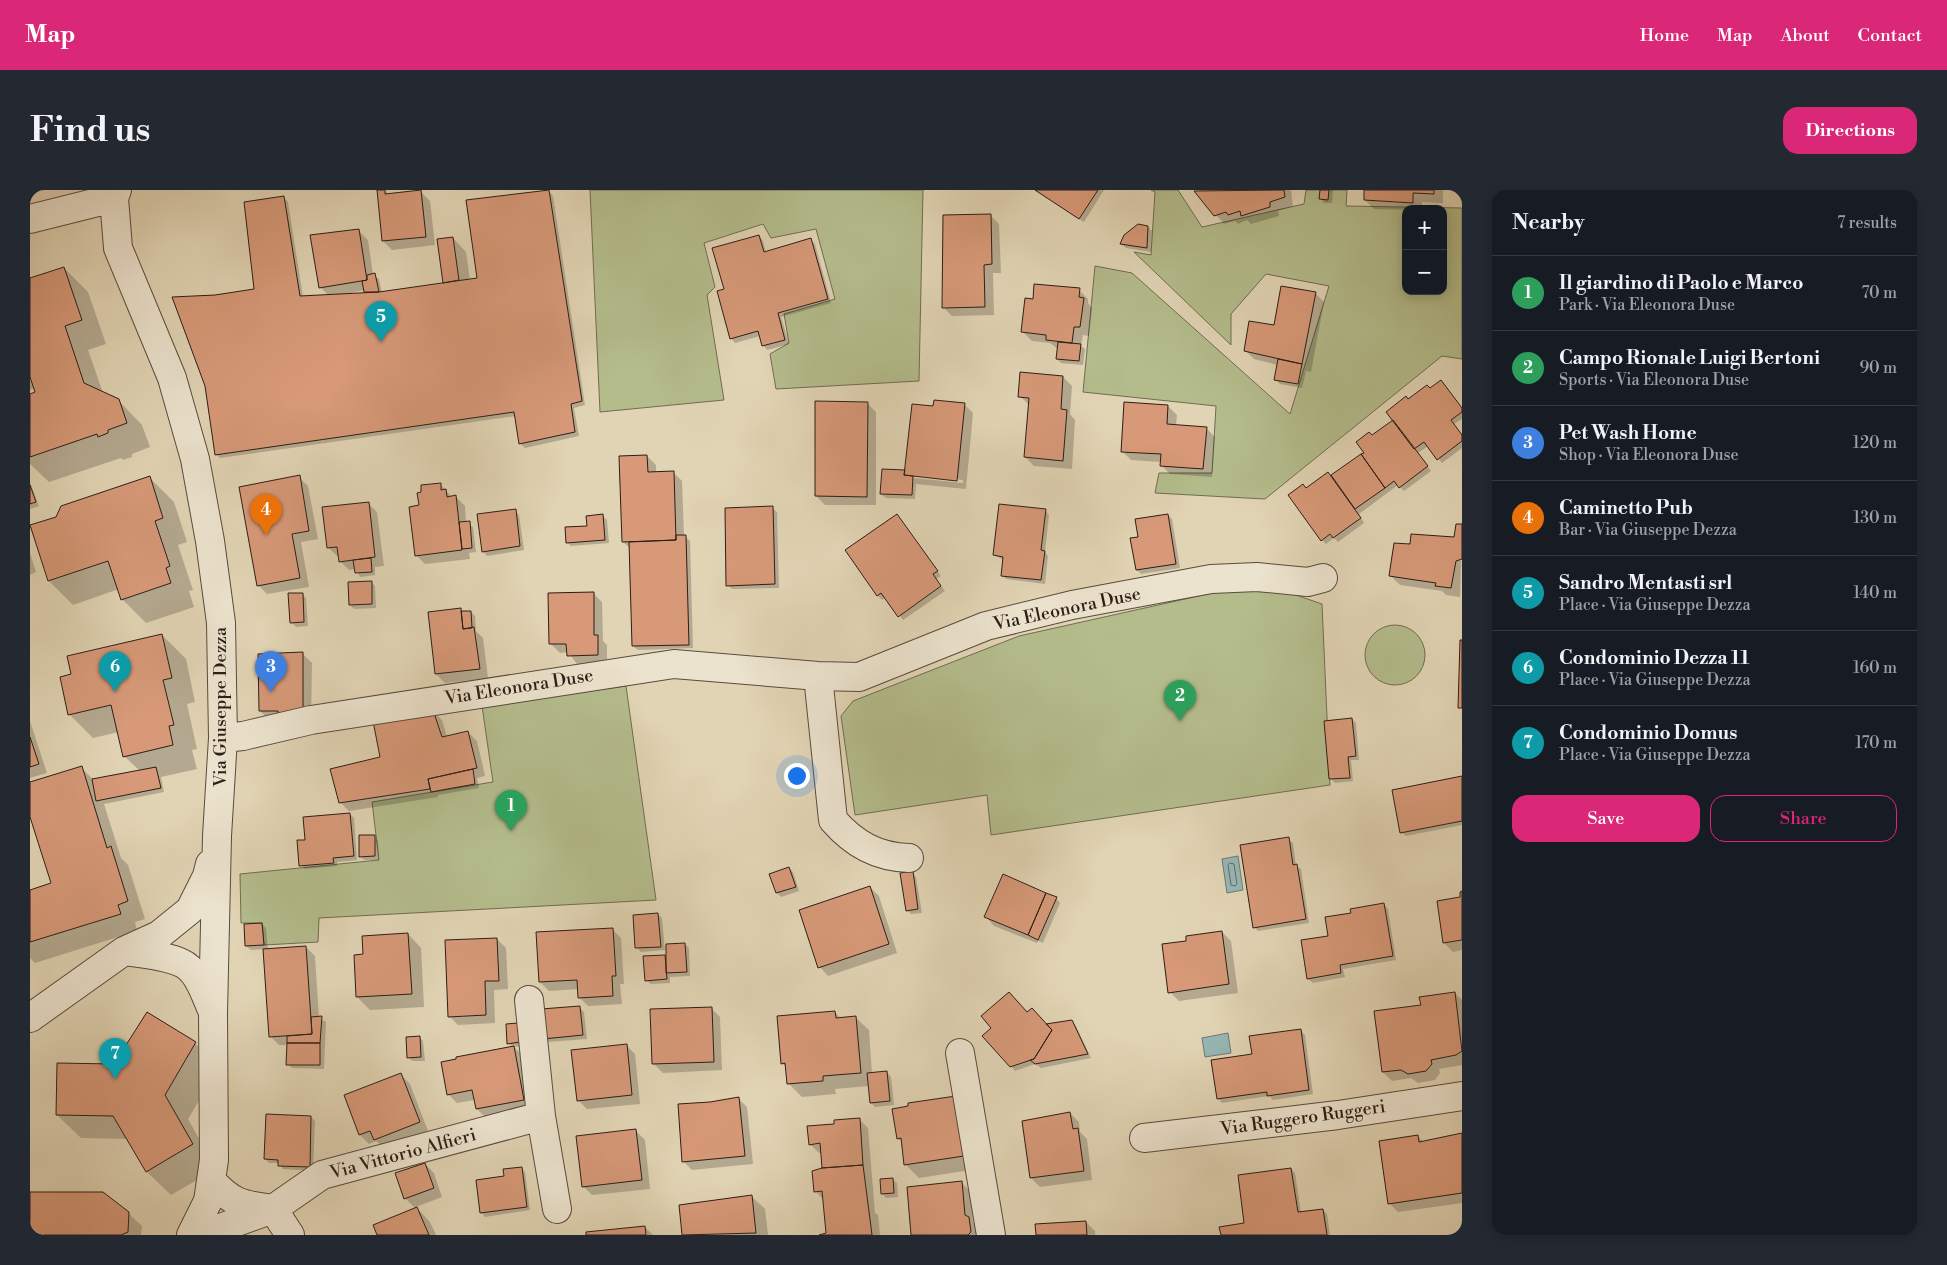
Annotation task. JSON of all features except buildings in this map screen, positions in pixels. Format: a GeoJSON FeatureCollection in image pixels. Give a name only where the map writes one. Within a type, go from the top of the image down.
{"type":"FeatureCollection","features":[{"type":"Feature","properties":{"kind":"street"},"geometry":{"type":"LineString","coordinates":[[30,219],[116,194]]}},
{"type":"Feature","properties":{"kind":"street","name":"Via Giuseppe Dezza"},"geometry":{"type":"LineString","coordinates":[[116,194],[118,248],[172,378],[194,459],[210,541],[222,622],[223,738],[217,836],[213,1013],[214,1160],[208,1201],[191,1235]]}},
{"type":"Feature","properties":{"kind":"street","name":"Via Eleonora Duse"},"geometry":{"type":"LineString","coordinates":[[223,738],[243,736],[311,720],[674,664],[818,676],[859,677],[986,626],[1072,605],[1211,579],[1257,577],[1308,582],[1323,578]]}},
{"type":"Feature","properties":{"kind":"street"},"geometry":{"type":"LineString","coordinates":[[818,676],[833,820],[845,834],[865,846],[889,857],[909,858]]}},
{"type":"Feature","properties":{"kind":"street"},"geometry":{"type":"LineString","coordinates":[[30,1018],[124,951],[159,934],[190,910],[206,876],[217,836]]}},
{"type":"Feature","properties":{"kind":"street"},"geometry":{"type":"LineString","coordinates":[[124,951],[168,959],[189,968],[198,980],[213,1013]]}},
{"type":"Feature","properties":{"kind":"street"},"geometry":{"type":"LineString","coordinates":[[529,1000],[541,1116],[557,1209]]}},
{"type":"Feature","properties":{"kind":"street"},"geometry":{"type":"LineString","coordinates":[[960,1053],[991,1235]]}},
{"type":"Feature","properties":{"kind":"street","name":"Via Ruggero Ruggeri"},"geometry":{"type":"LineString","coordinates":[[1144,1138],[1338,1115],[1462,1096]]}},
{"type":"Feature","properties":{"kind":"street","name":"Via Vittorio Alfieri"},"geometry":{"type":"LineString","coordinates":[[201,1235],[273,1209],[322,1175],[541,1116]]}},
{"type":"Feature","properties":{"kind":"street"},"geometry":{"type":"LineString","coordinates":[[211,1180],[225,1197],[247,1205],[273,1209],[290,1235]]}},
{"type":"Feature","properties":{"kind":"green space"},"geometry":{"type":"Polygon","coordinates":[[[590,190],[923,190],[919,381],[776,389],[770,354],[789,343],[784,314],[835,299],[816,229],[771,238],[763,224],[704,243],[715,287],[707,295],[724,400],[600,412],[590,190]]]}},
{"type":"Feature","properties":{"kind":"green space"},"geometry":{"type":"Polygon","coordinates":[[[1151,190],[1178,190],[1202,227],[1304,204],[1306,190],[1347,190],[1346,206],[1402,207],[1402,295],[1447,295],[1447,208],[1462,208],[1462,359],[1442,356],[1265,499],[1155,493],[1159,473],[1212,473],[1216,406],[1083,392],[1095,266],[1132,273],[1290,414],[1329,286],[1266,274],[1231,314],[1231,345],[1134,252],[1151,255],[1155,192],[1151,190]]]}},
{"type":"Feature","properties":{"kind":"green space"},"geometry":{"type":"Polygon","coordinates":[[[1256,590],[1293,594],[1322,604],[1330,785],[991,835],[987,795],[855,815],[841,716],[853,701],[1019,636],[1221,591],[1256,590]]]}},
{"type":"Feature","properties":{"kind":"green space"},"geometry":{"type":"Polygon","coordinates":[[[1395,625],[1412,630],[1420,638],[1425,655],[1420,672],[1412,680],[1395,685],[1378,680],[1370,672],[1365,655],[1370,638],[1378,630],[1395,625]]]}},
{"type":"Feature","properties":{"kind":"green space"},"geometry":{"type":"Polygon","coordinates":[[[626,686],[656,900],[319,918],[318,942],[264,945],[262,923],[241,923],[240,874],[379,860],[372,802],[493,782],[482,706],[626,686]]]}},
{"type":"Feature","properties":{"kind":"water"},"geometry":{"type":"Polygon","coordinates":[[[1238,856],[1243,890],[1227,893],[1222,859],[1238,856]]]}},
{"type":"Feature","properties":{"kind":"water"},"geometry":{"type":"Polygon","coordinates":[[[1228,1033],[1231,1053],[1205,1057],[1202,1038],[1228,1033]]]}},
{"type":"Feature","properties":{"kind":"place","name":"Sandro Mentasti srl"},"geometry":{"type":"Point","coordinates":[381,342]}},
{"type":"Feature","properties":{"kind":"place","name":"Caminetto Pub"},"geometry":{"type":"Point","coordinates":[266,535]}},
{"type":"Feature","properties":{"kind":"place","name":"Condominio Dezza 11"},"geometry":{"type":"Point","coordinates":[115,692]}},
{"type":"Feature","properties":{"kind":"place","name":"Pet Wash Home"},"geometry":{"type":"Point","coordinates":[271,692]}},
{"type":"Feature","properties":{"kind":"place","name":"Campo Rionale Luigi Bertoni"},"geometry":{"type":"Point","coordinates":[1180,721]}},
{"type":"Feature","properties":{"kind":"place","name":"Il giardino di Paolo e Marco"},"geometry":{"type":"Point","coordinates":[511,831]}},
{"type":"Feature","properties":{"kind":"place","name":"Condominio Domus"},"geometry":{"type":"Point","coordinates":[115,1079]}}]}
